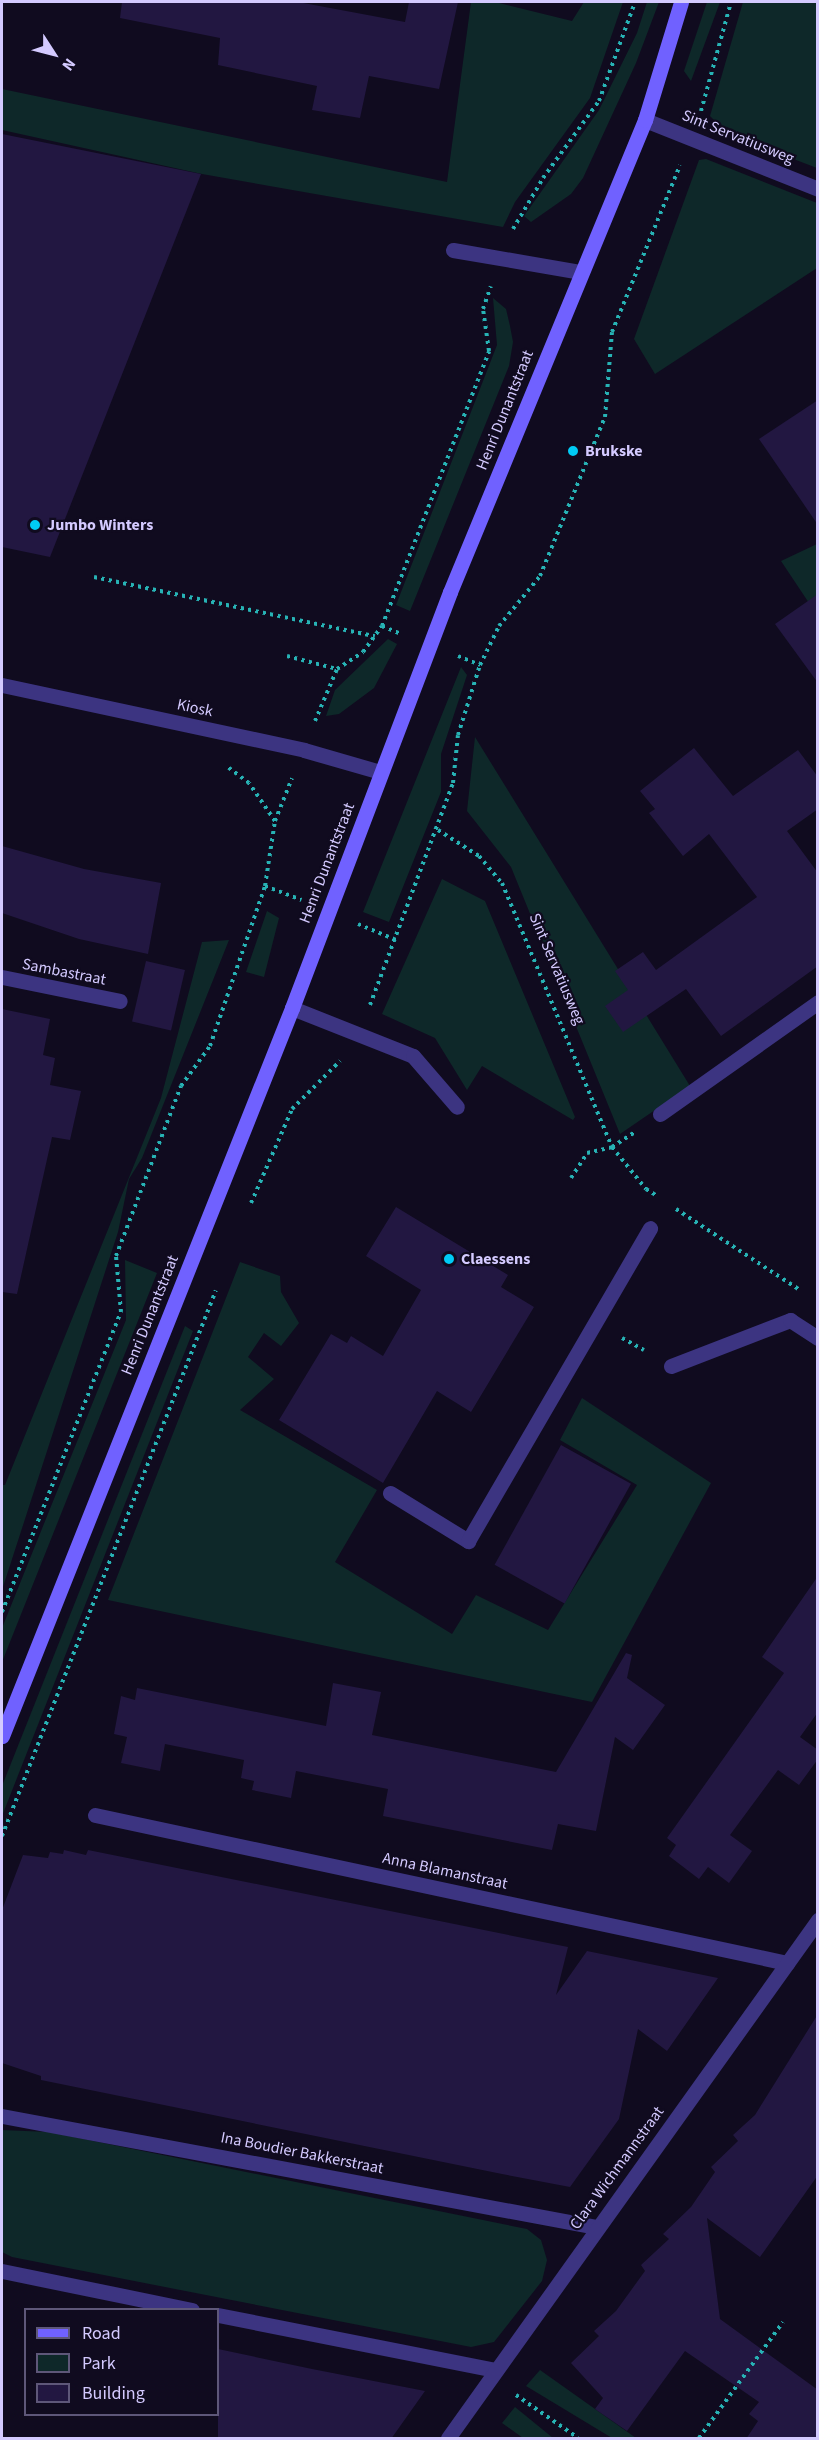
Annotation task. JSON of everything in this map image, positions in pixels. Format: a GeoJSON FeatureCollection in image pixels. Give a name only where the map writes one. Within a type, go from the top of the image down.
{"type":"FeatureCollection","features":[{"type":"Feature","properties":{"kind":"street","name":"Henri Dunantstraat"},"geometry":{"type":"LineString","coordinates":[[2,1736],[292,1008],[380,772],[580,272],[645,120],[681,2]]}},
{"type":"Feature","properties":{"kind":"street","name":"Sint Servatiusweg"},"geometry":{"type":"LineString","coordinates":[[645,120],[818,189]]}},
{"type":"Feature","properties":{"kind":"street"},"geometry":{"type":"LineString","coordinates":[[453,250],[580,272]]}},
{"type":"Feature","properties":{"kind":"street","name":"Kiosk"},"geometry":{"type":"LineString","coordinates":[[2,685],[304,750],[380,772]]}},
{"type":"Feature","properties":{"kind":"street","name":"Sambastraat"},"geometry":{"type":"LineString","coordinates":[[2,977],[120,1001]]}},
{"type":"Feature","properties":{"kind":"street"},"geometry":{"type":"LineString","coordinates":[[660,1114],[818,1002]]}},
{"type":"Feature","properties":{"kind":"street"},"geometry":{"type":"LineString","coordinates":[[292,1008],[413,1056],[457,1107]]}},
{"type":"Feature","properties":{"kind":"street"},"geometry":{"type":"LineString","coordinates":[[390,1493],[468,1540],[650,1228]]}},
{"type":"Feature","properties":{"kind":"street"},"geometry":{"type":"LineString","coordinates":[[671,1365],[790,1320],[818,1338]]}},
{"type":"Feature","properties":{"kind":"street","name":"Anna Blamanstraat"},"geometry":{"type":"LineString","coordinates":[[95,1815],[787,1962]]}},
{"type":"Feature","properties":{"kind":"street","name":"Clara Wichmannstraat"},"geometry":{"type":"LineString","coordinates":[[448,2439],[596,2227],[818,1920]]}},
{"type":"Feature","properties":{"kind":"street","name":"Ina Boudier Bakkerstraat"},"geometry":{"type":"LineString","coordinates":[[2,2116],[596,2227]]}},
{"type":"Feature","properties":{"kind":"street"},"geometry":{"type":"LineString","coordinates":[[2,2271],[182,2308]]}},
{"type":"Feature","properties":{"kind":"street"},"geometry":{"type":"LineString","coordinates":[[219,2315],[493,2374]]}},
{"type":"Feature","properties":{"kind":"path"},"geometry":{"type":"LineString","coordinates":[[275,821],[337,669],[363,652],[382,626],[489,351],[483,309],[501,257],[543,178],[599,101],[634,2]]}},
{"type":"Feature","properties":{"kind":"path"},"geometry":{"type":"LineString","coordinates":[[249,1207],[292,1109],[351,1050],[359,1034],[438,830],[453,783],[458,735],[480,665],[499,626],[540,576],[605,417],[612,332],[691,137],[731,2]]}},
{"type":"Feature","properties":{"kind":"path"},"geometry":{"type":"LineString","coordinates":[[94,577],[375,636]]}},
{"type":"Feature","properties":{"kind":"path"},"geometry":{"type":"LineString","coordinates":[[287,656],[337,669]]}},
{"type":"Feature","properties":{"kind":"path"},"geometry":{"type":"LineString","coordinates":[[217,763],[249,783],[275,821]]}},
{"type":"Feature","properties":{"kind":"path","name":"Henri Dunantstraat"},"geometry":{"type":"LineString","coordinates":[[2,1612],[121,1312],[116,1256],[181,1086],[210,1046],[266,886],[275,821]]}},
{"type":"Feature","properties":{"kind":"path","name":"Sint Servatiusweg"},"geometry":{"type":"LineString","coordinates":[[438,830],[479,856],[502,883],[612,1147],[646,1189],[664,1201]]}},
{"type":"Feature","properties":{"kind":"path"},"geometry":{"type":"LineString","coordinates":[[571,1178],[587,1153],[612,1147]]}},
{"type":"Feature","properties":{"kind":"path"},"geometry":{"type":"LineString","coordinates":[[674,1207],[808,1295]]}},
{"type":"Feature","properties":{"kind":"path"},"geometry":{"type":"LineString","coordinates":[[2,1836],[219,1284]]}},
{"type":"Feature","properties":{"kind":"path"},"geometry":{"type":"LineString","coordinates":[[596,1322],[671,1365]]}},
{"type":"Feature","properties":{"kind":"path"},"geometry":{"type":"LineString","coordinates":[[699,2439],[783,2322]]}},
{"type":"Feature","properties":{"kind":"path"},"geometry":{"type":"LineString","coordinates":[[493,2374],[578,2439]]}},
{"type":"Feature","properties":{"kind":"green space"},"geometry":{"type":"Polygon","coordinates":[[[471,2],[495,2],[572,21],[584,2],[623,2],[590,98],[515,202],[503,227],[202,174],[2,130],[2,89],[447,182],[471,2]]]}},
{"type":"Feature","properties":{"kind":"green space"},"geometry":{"type":"Polygon","coordinates":[[[647,2],[659,2],[636,63],[583,178],[571,194],[531,222],[524,216],[599,110],[637,33],[647,2]]]}},
{"type":"Feature","properties":{"kind":"green space"},"geometry":{"type":"Polygon","coordinates":[[[707,2],[720,2],[691,81],[684,71],[707,2]]]}},
{"type":"Feature","properties":{"kind":"green space"},"geometry":{"type":"Polygon","coordinates":[[[743,2],[817,2],[817,168],[728,134],[710,116],[743,2]]]}},
{"type":"Feature","properties":{"kind":"green space"},"geometry":{"type":"Polygon","coordinates":[[[706,159],[817,203],[817,268],[655,374],[634,339],[699,160],[706,159]]]}},
{"type":"Feature","properties":{"kind":"green space"},"geometry":{"type":"Polygon","coordinates":[[[493,298],[506,309],[510,326],[513,342],[509,366],[410,611],[396,605],[497,345],[493,298]]]}},
{"type":"Feature","properties":{"kind":"green space"},"geometry":{"type":"Polygon","coordinates":[[[817,544],[817,615],[781,561],[817,544]]]}},
{"type":"Feature","properties":{"kind":"green space"},"geometry":{"type":"Polygon","coordinates":[[[388,639],[397,644],[374,688],[339,714],[326,716],[335,690],[388,639]]]}},
{"type":"Feature","properties":{"kind":"green space"},"geometry":{"type":"Polygon","coordinates":[[[461,667],[467,675],[441,754],[441,792],[389,922],[363,912],[461,667]]]}},
{"type":"Feature","properties":{"kind":"green space"},"geometry":{"type":"Polygon","coordinates":[[[475,737],[690,1086],[620,1134],[511,867],[467,811],[475,737]]]}},
{"type":"Feature","properties":{"kind":"green space"},"geometry":{"type":"Polygon","coordinates":[[[442,879],[485,901],[575,1117],[573,1120],[482,1066],[467,1090],[435,1038],[382,1014],[442,879]]]}},
{"type":"Feature","properties":{"kind":"green space"},"geometry":{"type":"Polygon","coordinates":[[[267,911],[279,918],[264,977],[246,972],[267,911]]]}},
{"type":"Feature","properties":{"kind":"green space"},"geometry":{"type":"Polygon","coordinates":[[[229,940],[142,1158],[129,1179],[118,1232],[2,1590],[2,1485],[5,1485],[161,1098],[202,942],[229,940]]]}},
{"type":"Feature","properties":{"kind":"green space"},"geometry":{"type":"Polygon","coordinates":[[[125,1260],[157,1273],[2,1662],[2,1628],[126,1320],[125,1260]]]}},
{"type":"Feature","properties":{"kind":"green space"},"geometry":{"type":"Polygon","coordinates":[[[240,1262],[280,1276],[281,1292],[299,1323],[281,1346],[264,1333],[248,1357],[274,1379],[240,1410],[377,1490],[335,1562],[452,1634],[476,1595],[548,1630],[637,1485],[560,1440],[582,1398],[711,1483],[592,1702],[108,1600],[240,1262]]]}},
{"type":"Feature","properties":{"kind":"green space"},"geometry":{"type":"Polygon","coordinates":[[[185,1326],[193,1331],[2,1816],[2,1786],[185,1326]]]}},
{"type":"Feature","properties":{"kind":"green space"},"geometry":{"type":"Polygon","coordinates":[[[2,2130],[49,2132],[527,2229],[541,2240],[547,2260],[542,2281],[494,2342],[471,2347],[12,2257],[2,2252],[2,2130]]]}},
{"type":"Feature","properties":{"kind":"green space"},"geometry":{"type":"Polygon","coordinates":[[[540,2370],[636,2438],[612,2438],[526,2386],[540,2370]]]}},
{"type":"Feature","properties":{"kind":"green space"},"geometry":{"type":"Polygon","coordinates":[[[515,2407],[553,2438],[523,2438],[502,2423],[515,2407]]]}},
{"type":"Feature","properties":{"kind":"building"},"geometry":{"type":"Polygon","coordinates":[[[122,2],[298,2],[405,22],[409,2],[458,2],[439,89],[369,76],[360,118],[312,110],[317,86],[218,65],[220,38],[120,18],[122,2]]]}},
{"type":"Feature","properties":{"kind":"building"},"geometry":{"type":"Polygon","coordinates":[[[2,134],[201,174],[50,557],[2,547],[2,134]]]}},
{"type":"Feature","properties":{"kind":"building"},"geometry":{"type":"Polygon","coordinates":[[[818,400],[818,525],[759,439],[818,400]]]}},
{"type":"Feature","properties":{"kind":"building"},"geometry":{"type":"Polygon","coordinates":[[[818,594],[818,683],[775,624],[818,594]]]}},
{"type":"Feature","properties":{"kind":"building"},"geometry":{"type":"Polygon","coordinates":[[[694,748],[733,796],[798,750],[818,777],[818,809],[787,831],[818,873],[818,966],[721,1036],[686,989],[623,1032],[605,1006],[628,990],[615,971],[643,952],[656,970],[757,897],[709,834],[683,856],[649,813],[655,809],[640,791],[694,748]]]}},
{"type":"Feature","properties":{"kind":"building"},"geometry":{"type":"Polygon","coordinates":[[[2,846],[84,869],[161,883],[148,954],[79,939],[2,913],[2,846]]]}},
{"type":"Feature","properties":{"kind":"building"},"geometry":{"type":"Polygon","coordinates":[[[146,961],[185,970],[171,1030],[132,1021],[146,961]]]}},
{"type":"Feature","properties":{"kind":"building"},"geometry":{"type":"Polygon","coordinates":[[[2,1009],[50,1019],[43,1055],[55,1058],[50,1085],[81,1091],[70,1140],[52,1137],[17,1294],[2,1292],[2,1009]]]}},
{"type":"Feature","properties":{"kind":"building"},"geometry":{"type":"Polygon","coordinates":[[[396,1207],[508,1275],[501,1287],[534,1307],[471,1412],[437,1391],[383,1483],[279,1420],[331,1334],[347,1343],[351,1336],[383,1356],[421,1290],[366,1256],[396,1207]]]}},
{"type":"Feature","properties":{"kind":"building"},"geometry":{"type":"Polygon","coordinates":[[[561,1445],[631,1484],[565,1604],[495,1565],[561,1445]]]}},
{"type":"Feature","properties":{"kind":"building"},"geometry":{"type":"Polygon","coordinates":[[[818,1576],[818,1712],[800,1737],[818,1750],[818,1759],[799,1785],[778,1770],[730,1835],[752,1851],[729,1883],[708,1867],[699,1879],[669,1856],[676,1845],[667,1838],[784,1673],[762,1657],[818,1576]]]}},
{"type":"Feature","properties":{"kind":"building"},"geometry":{"type":"Polygon","coordinates":[[[626,1653],[632,1655],[627,1678],[665,1705],[633,1750],[615,1737],[596,1831],[558,1824],[552,1850],[383,1816],[388,1789],[296,1771],[291,1798],[252,1790],[254,1781],[241,1778],[244,1760],[165,1744],[160,1771],[121,1763],[127,1737],[114,1734],[121,1696],[135,1700],[137,1688],[326,1726],[333,1683],[381,1692],[372,1735],[556,1772],[626,1653]]]}},
{"type":"Feature","properties":{"kind":"building"},"geometry":{"type":"Polygon","coordinates":[[[64,1850],[86,1855],[88,1850],[568,1947],[556,1995],[587,1951],[718,1978],[667,2051],[638,2029],[619,2119],[570,2187],[502,2174],[41,2080],[41,2076],[2,2063],[2,1910],[23,1855],[48,1858],[50,1852],[63,1854],[64,1850]]]}},
{"type":"Feature","properties":{"kind":"building"},"geometry":{"type":"Polygon","coordinates":[[[818,2014],[818,2175],[760,2257],[707,2218],[720,2319],[818,2390],[818,2439],[746,2439],[758,2421],[749,2414],[759,2402],[685,2351],[627,2431],[595,2409],[603,2398],[571,2363],[599,2336],[594,2331],[616,2311],[645,2271],[641,2265],[669,2239],[663,2234],[691,2207],[715,2172],[711,2167],[738,2141],[733,2135],[755,2115],[818,2014]]]}},
{"type":"Feature","properties":{"kind":"building"},"geometry":{"type":"Polygon","coordinates":[[[219,2349],[425,2391],[391,2439],[218,2439],[219,2349]]]}},
{"type":"Feature","properties":{"kind":"place","name":"Brukske"},"geometry":{"type":"Point","coordinates":[573,451]}},
{"type":"Feature","properties":{"kind":"place","name":"Jumbo Winters"},"geometry":{"type":"Point","coordinates":[35,525]}},
{"type":"Feature","properties":{"kind":"place","name":"Claessens"},"geometry":{"type":"Point","coordinates":[449,1259]}}]}
